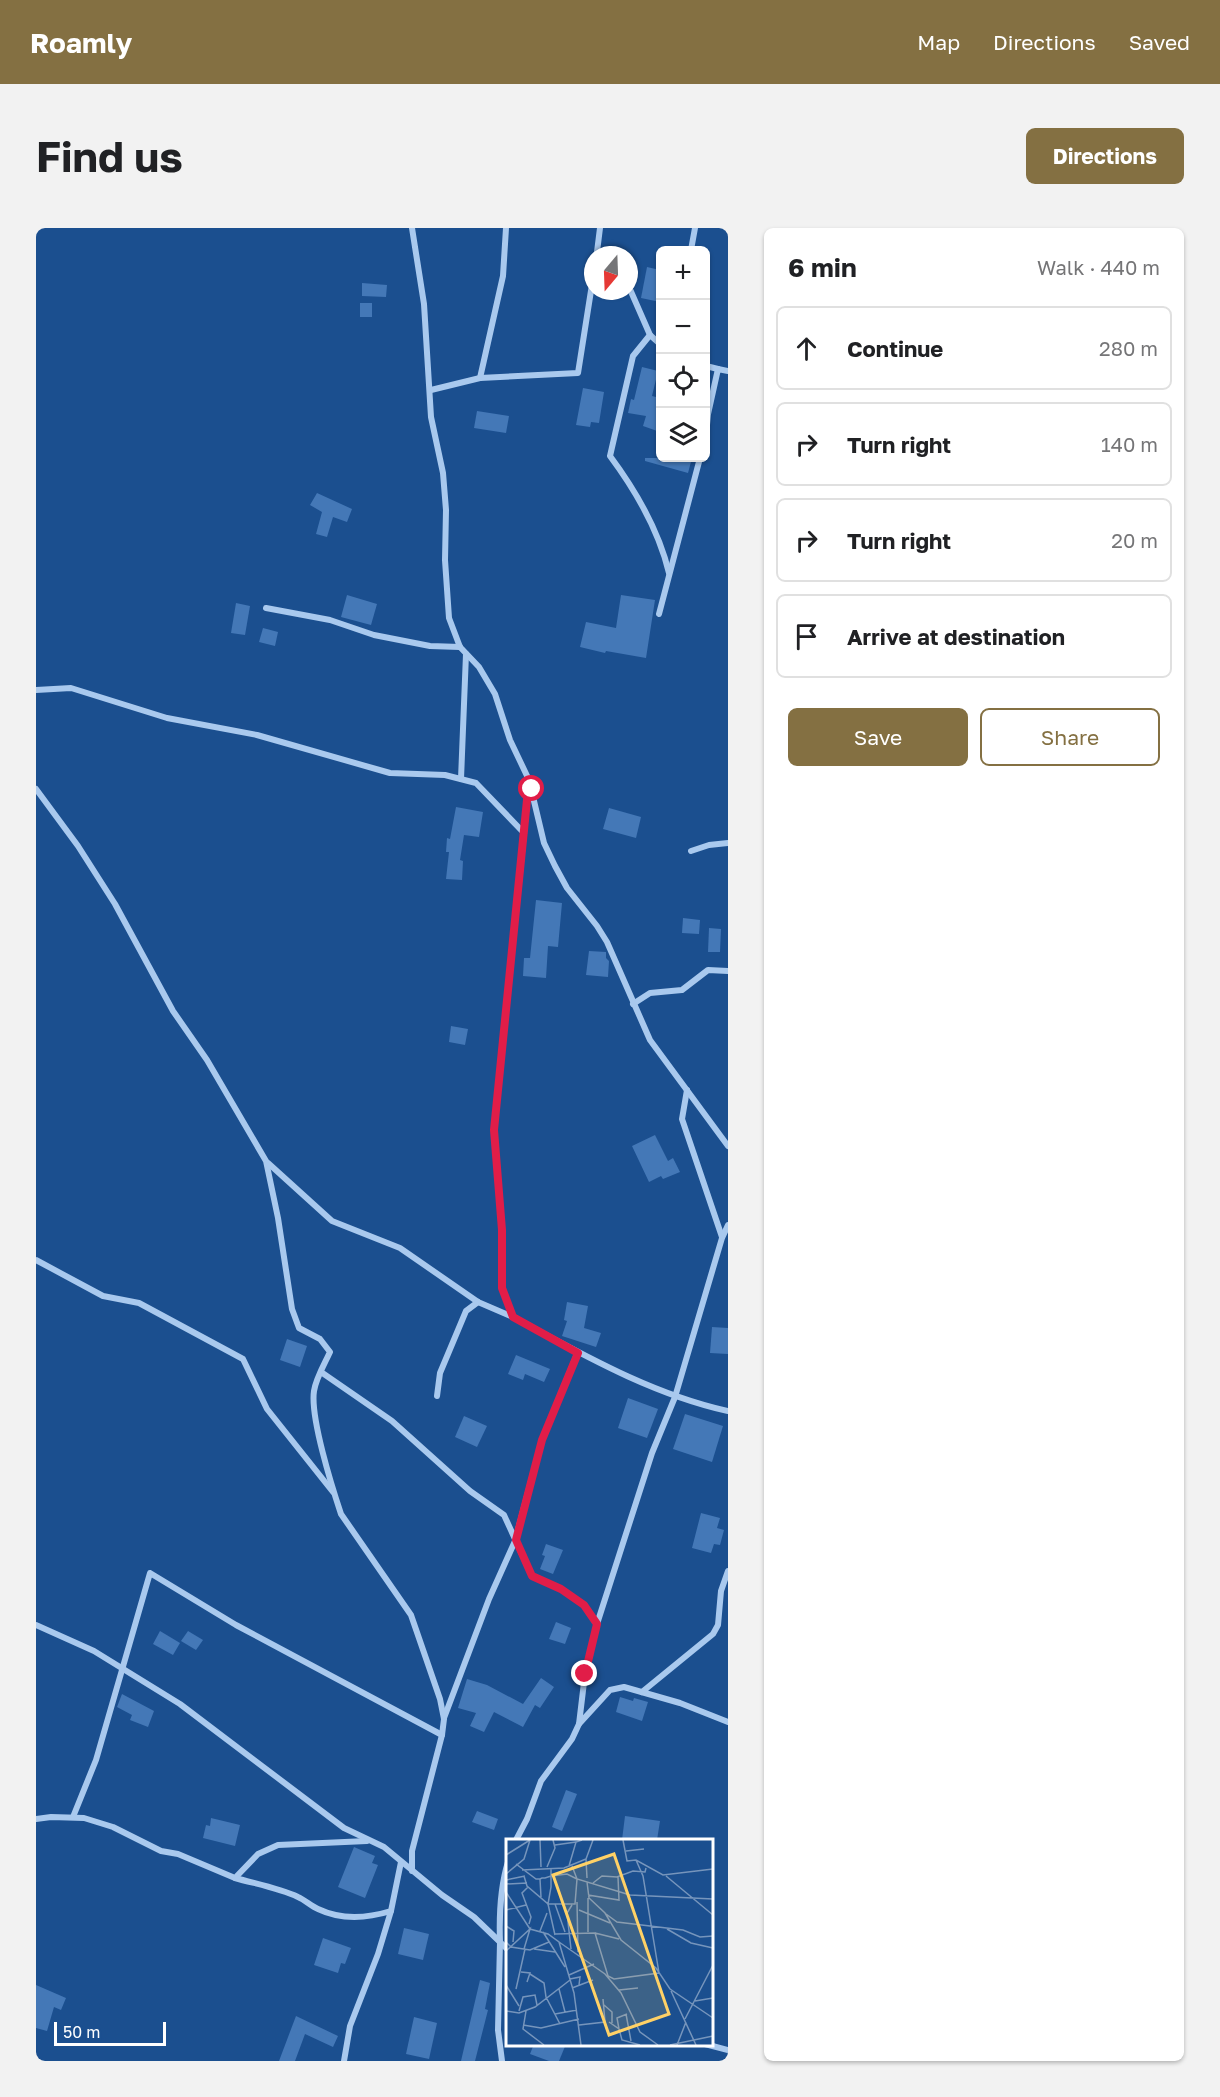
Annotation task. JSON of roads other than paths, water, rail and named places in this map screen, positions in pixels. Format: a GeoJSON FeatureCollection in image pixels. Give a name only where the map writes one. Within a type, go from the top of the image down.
{"type":"FeatureCollection","features":[{"type":"Feature","properties":{"kind":"street"},"geometry":{"type":"LineString","coordinates":[[412,228],[424,304],[431,411],[443,465],[449,618],[460,647],[478,667],[495,694],[510,740],[529,780],[544,843],[555,866],[567,888],[607,942],[650,1040],[728,1146]]}},
{"type":"Feature","properties":{"kind":"street"},"geometry":{"type":"LineString","coordinates":[[480,378],[503,276],[507,228]]}},
{"type":"Feature","properties":{"kind":"street"},"geometry":{"type":"LineString","coordinates":[[598,246],[600,228]]}},
{"type":"Feature","properties":{"kind":"street"},"geometry":{"type":"LineString","coordinates":[[693,246],[695,228]]}},
{"type":"Feature","properties":{"kind":"street"},"geometry":{"type":"LineString","coordinates":[[431,390],[480,378],[578,373],[590,300]]}},
{"type":"Feature","properties":{"kind":"street"},"geometry":{"type":"LineString","coordinates":[[635,300],[650,335],[656,340]]}},
{"type":"Feature","properties":{"kind":"street"},"geometry":{"type":"LineString","coordinates":[[650,335],[633,356],[610,456],[630,483],[664,550],[669,573]]}},
{"type":"Feature","properties":{"kind":"street"},"geometry":{"type":"LineString","coordinates":[[710,367],[728,371]]}},
{"type":"Feature","properties":{"kind":"street"},"geometry":{"type":"LineString","coordinates":[[709,408],[718,369]]}},
{"type":"Feature","properties":{"kind":"street"},"geometry":{"type":"LineString","coordinates":[[659,614],[699,462]]}},
{"type":"Feature","properties":{"kind":"street"},"geometry":{"type":"LineString","coordinates":[[266,608],[330,620],[374,635],[418,644],[460,647]]}},
{"type":"Feature","properties":{"kind":"street"},"geometry":{"type":"LineString","coordinates":[[461,779],[466,654]]}},
{"type":"Feature","properties":{"kind":"street"},"geometry":{"type":"LineString","coordinates":[[36,690],[71,688],[167,718],[257,735],[390,773],[445,775],[476,783],[524,833]]}},
{"type":"Feature","properties":{"kind":"street"},"geometry":{"type":"LineString","coordinates":[[513,1317],[502,1288],[502,1230],[494,1130],[529,780]]}},
{"type":"Feature","properties":{"kind":"street"},"geometry":{"type":"LineString","coordinates":[[36,789],[78,846],[115,904],[173,1011],[207,1060],[266,1161],[275,1199],[292,1309],[299,1328],[320,1339],[330,1352],[314,1390],[315,1417],[341,1514],[411,1615],[440,1699],[444,1719]]}},
{"type":"Feature","properties":{"kind":"street"},"geometry":{"type":"LineString","coordinates":[[691,851],[709,845],[728,843]]}},
{"type":"Feature","properties":{"kind":"street"},"geometry":{"type":"LineString","coordinates":[[633,1004],[650,993],[682,990],[708,970],[728,971]]}},
{"type":"Feature","properties":{"kind":"street"},"geometry":{"type":"LineString","coordinates":[[687,1090],[682,1119],[722,1238]]}},
{"type":"Feature","properties":{"kind":"street"},"geometry":{"type":"LineString","coordinates":[[266,1161],[332,1221],[400,1248],[478,1302],[513,1317],[578,1353],[675,1397],[728,1411]]}},
{"type":"Feature","properties":{"kind":"street"},"geometry":{"type":"LineString","coordinates":[[579,1724],[585,1674],[597,1624],[652,1453],[675,1397],[722,1238],[728,1225]]}},
{"type":"Feature","properties":{"kind":"street"},"geometry":{"type":"LineString","coordinates":[[36,1260],[103,1296],[139,1304],[243,1359],[267,1409],[335,1495]]}},
{"type":"Feature","properties":{"kind":"street"},"geometry":{"type":"LineString","coordinates":[[437,1396],[440,1373],[466,1311],[478,1302]]}},
{"type":"Feature","properties":{"kind":"street"},"geometry":{"type":"LineString","coordinates":[[412,1871],[412,1851],[442,1735],[444,1719],[489,1599],[516,1540],[542,1440],[578,1353]]}},
{"type":"Feature","properties":{"kind":"street"},"geometry":{"type":"LineString","coordinates":[[321,1372],[392,1421],[470,1491],[504,1515],[532,1576],[561,1589],[584,1605],[597,1624]]}},
{"type":"Feature","properties":{"kind":"street"},"geometry":{"type":"LineString","coordinates":[[642,1692],[713,1634],[718,1625],[721,1591],[728,1571]]}},
{"type":"Feature","properties":{"kind":"street"},"geometry":{"type":"LineString","coordinates":[[73,1817],[96,1760],[150,1573],[236,1625],[442,1735]]}},
{"type":"Feature","properties":{"kind":"street"},"geometry":{"type":"LineString","coordinates":[[36,1625],[94,1651],[180,1704],[344,1828],[367,1841],[384,1847],[474,1917],[506,1949]]}},
{"type":"Feature","properties":{"kind":"street"},"geometry":{"type":"LineString","coordinates":[[516,1839],[541,1781],[555,1759],[572,1739],[579,1724],[610,1690],[624,1687],[680,1703],[728,1722]]}},
{"type":"Feature","properties":{"kind":"street"},"geometry":{"type":"LineString","coordinates":[[36,1819],[84,1818],[113,1827],[161,1851],[178,1854],[235,1878],[298,1897],[317,1909],[334,1915],[378,1915],[391,1911]]}},
{"type":"Feature","properties":{"kind":"street"},"geometry":{"type":"LineString","coordinates":[[235,1878],[258,1854],[278,1845],[367,1841]]}},
{"type":"Feature","properties":{"kind":"street"},"geometry":{"type":"LineString","coordinates":[[344,2061],[350,2026],[378,1954],[391,1911],[401,1862]]}},
{"type":"Feature","properties":{"kind":"street"},"geometry":{"type":"LineString","coordinates":[[502,2061],[498,2030],[499,1923],[502,1881],[506,1866]]}},
{"type":"Feature","properties":{"kind":"street"},"geometry":{"type":"LineString","coordinates":[[713,2046],[728,2050]]}}]}
